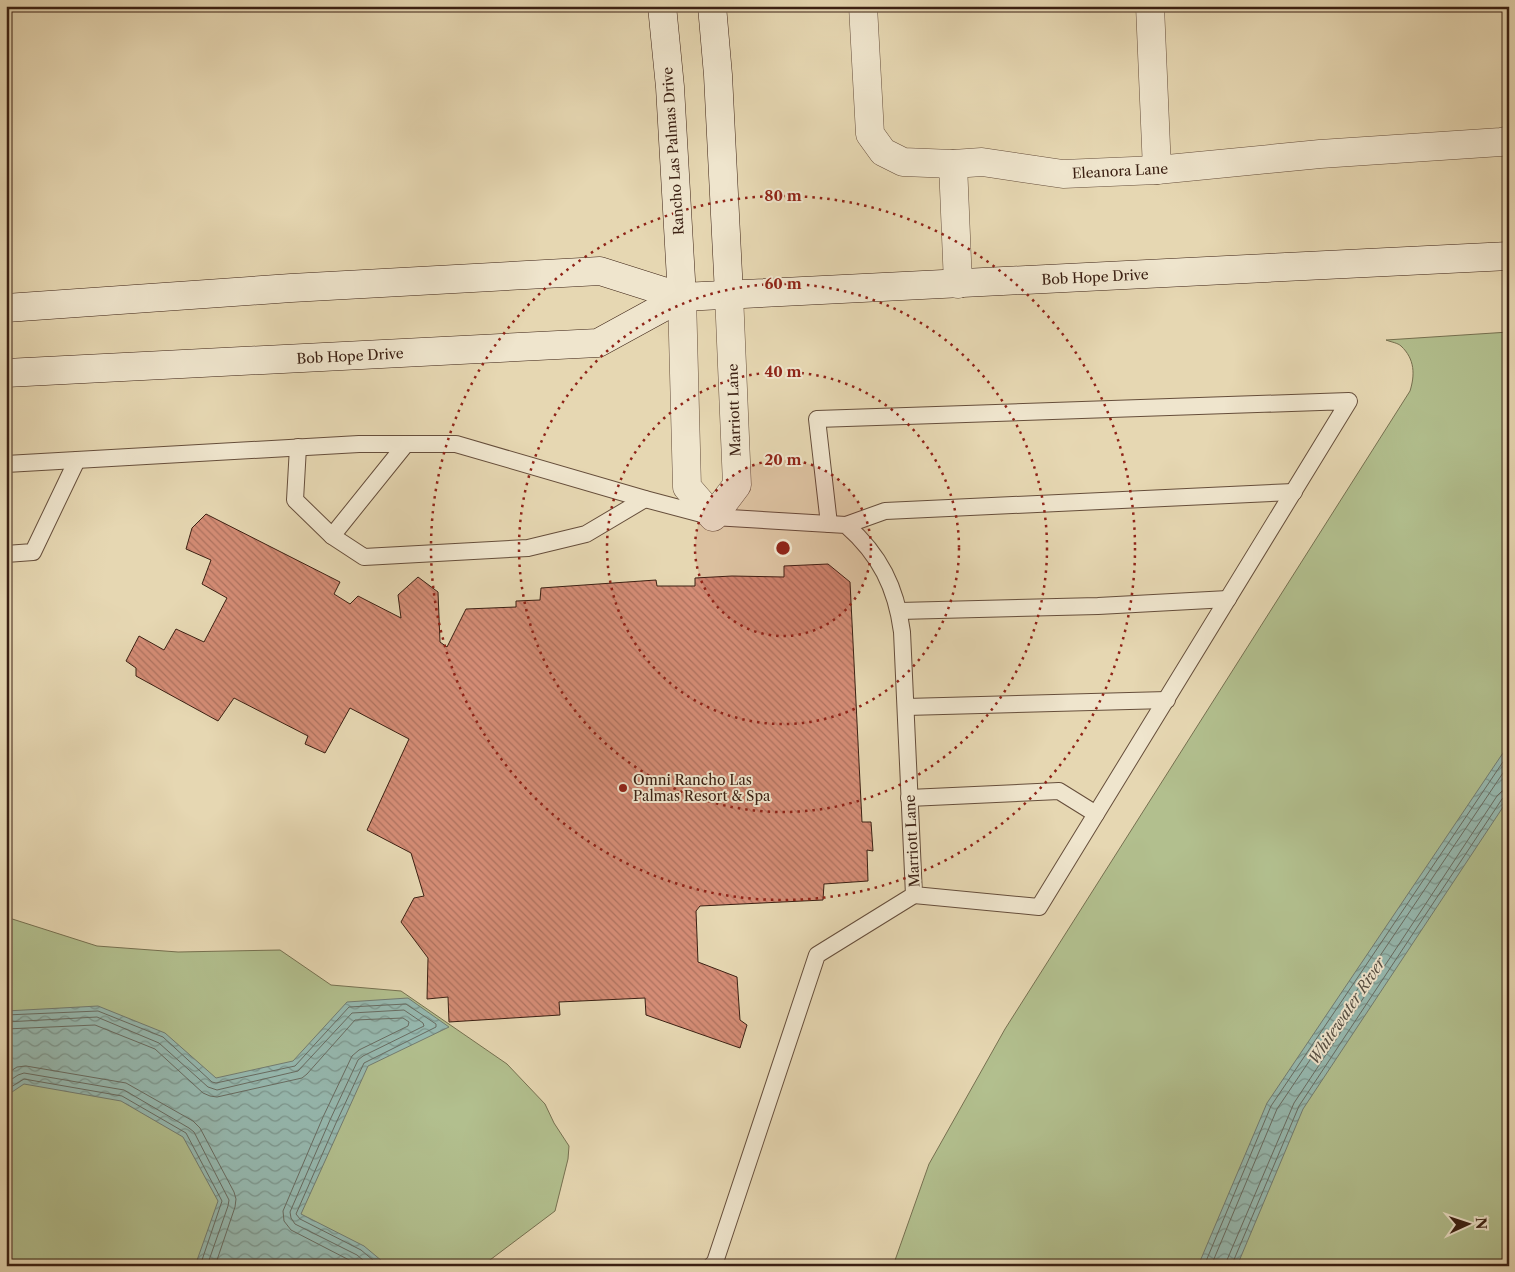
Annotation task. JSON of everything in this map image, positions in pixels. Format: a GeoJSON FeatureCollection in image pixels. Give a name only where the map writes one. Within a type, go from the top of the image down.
{"type":"FeatureCollection","features":[{"type":"Feature","properties":{"kind":"main road","name":"Rancho Las Palmas Drive"},"geometry":{"type":"LineString","coordinates":[[662,6],[670,87],[682,297]]}},
{"type":"Feature","properties":{"kind":"main road"},"geometry":{"type":"LineString","coordinates":[[712,6],[718,75],[729,294]]}},
{"type":"Feature","properties":{"kind":"main road","name":"Eleanora Lane"},"geometry":{"type":"LineString","coordinates":[[863,6],[870,134],[883,152],[903,162],[952,164],[982,162],[1063,174],[1157,170],[1320,154],[1509,140]]}},
{"type":"Feature","properties":{"kind":"main road"},"geometry":{"type":"LineString","coordinates":[[1150,6],[1157,170]]}},
{"type":"Feature","properties":{"kind":"main road"},"geometry":{"type":"LineString","coordinates":[[952,164],[958,284]]}},
{"type":"Feature","properties":{"kind":"main road","name":"Bob Hope Drive"},"geometry":{"type":"LineString","coordinates":[[6,308],[291,288],[600,272],[682,297],[1509,256]]}},
{"type":"Feature","properties":{"kind":"main road","name":"Marriott Lane"},"geometry":{"type":"LineString","coordinates":[[713,517],[737,485],[729,294]]}},
{"type":"Feature","properties":{"kind":"main road","name":"Bob Hope Drive"},"geometry":{"type":"LineString","coordinates":[[6,374],[598,344],[682,297]]}},
{"type":"Feature","properties":{"kind":"main road"},"geometry":{"type":"LineString","coordinates":[[682,297],[687,487],[713,517]]}},
{"type":"Feature","properties":{"kind":"lane"},"geometry":{"type":"LineString","coordinates":[[828,524],[817,420],[1349,401],[1039,907],[914,895]]}},
{"type":"Feature","properties":{"kind":"lane"},"geometry":{"type":"LineString","coordinates":[[6,464],[360,444],[456,444],[713,517],[846,525],[885,511],[1294,492]]}},
{"type":"Feature","properties":{"kind":"lane"},"geometry":{"type":"LineString","coordinates":[[332,536],[406,444]]}},
{"type":"Feature","properties":{"kind":"lane"},"geometry":{"type":"LineString","coordinates":[[298,447],[295,500],[332,536],[364,557],[528,548],[586,534],[645,499]]}},
{"type":"Feature","properties":{"kind":"lane"},"geometry":{"type":"LineString","coordinates":[[6,554],[33,552],[77,460]]}},
{"type":"Feature","properties":{"kind":"lane","name":"Marriott Lane"},"geometry":{"type":"LineString","coordinates":[[711,1266],[714,1262],[817,954],[914,895],[906,707],[899,611],[886,574],[858,535],[846,525]]}},
{"type":"Feature","properties":{"kind":"lane"},"geometry":{"type":"LineString","coordinates":[[899,611],[1098,606],[1228,599]]}},
{"type":"Feature","properties":{"kind":"lane"},"geometry":{"type":"LineString","coordinates":[[906,707],[1166,700]]}},
{"type":"Feature","properties":{"kind":"lane"},"geometry":{"type":"LineString","coordinates":[[910,798],[1059,791],[1096,814]]}},
{"type":"Feature","properties":{"kind":"green space"},"geometry":{"type":"Polygon","coordinates":[[[1509,332],[1509,1266],[893,1266],[929,1164],[1005,1029],[1410,391],[1413,367],[1409,356],[1400,345],[1386,340],[1509,332]]]}},
{"type":"Feature","properties":{"kind":"green space"},"geometry":{"type":"Polygon","coordinates":[[[6,917],[97,946],[178,952],[280,950],[331,985],[401,991],[507,1064],[545,1104],[554,1123],[569,1146],[568,1159],[555,1211],[482,1266],[6,1266],[6,917]]]}},
{"type":"Feature","properties":{"kind":"water","name":"Whitewater River"},"geometry":{"type":"Polygon","coordinates":[[[1509,744],[1509,798],[1303,1109],[1237,1266],[1198,1266],[1267,1103],[1509,744]]]}},
{"type":"Feature","properties":{"kind":"water"},"geometry":{"type":"Polygon","coordinates":[[[408,998],[449,1027],[368,1066],[301,1214],[364,1246],[388,1266],[195,1266],[218,1201],[183,1137],[121,1101],[24,1084],[6,1096],[6,1011],[98,1006],[165,1033],[216,1078],[293,1061],[347,1002],[408,998]]]}},
{"type":"Feature","properties":{"kind":"building","name":"Omni Rancho Las Palmas Resort & Spa"},"geometry":{"type":"Polygon","coordinates":[[[206,514],[340,582],[334,594],[350,604],[358,596],[401,618],[398,595],[418,577],[438,592],[440,642],[447,647],[466,609],[516,607],[516,601],[540,600],[541,588],[656,580],[657,586],[695,586],[695,578],[732,576],[784,577],[784,566],[828,564],[850,582],[862,822],[871,822],[873,851],[867,850],[868,881],[824,884],[823,900],[700,906],[696,911],[698,962],[737,977],[740,1020],[747,1025],[740,1048],[646,1015],[645,998],[559,1002],[560,1015],[449,1022],[448,997],[427,999],[428,958],[401,922],[414,898],[424,896],[411,853],[367,830],[409,739],[350,708],[325,753],[305,744],[308,736],[234,698],[218,721],[136,676],[136,668],[126,661],[139,636],[164,650],[176,629],[204,642],[227,598],[202,584],[211,560],[186,549],[192,528],[206,514]]]}},
{"type":"Feature","properties":{"kind":"place","name":"Omni Rancho Las Palmas Resort & Spa"},"geometry":{"type":"Point","coordinates":[623,788]}}]}
